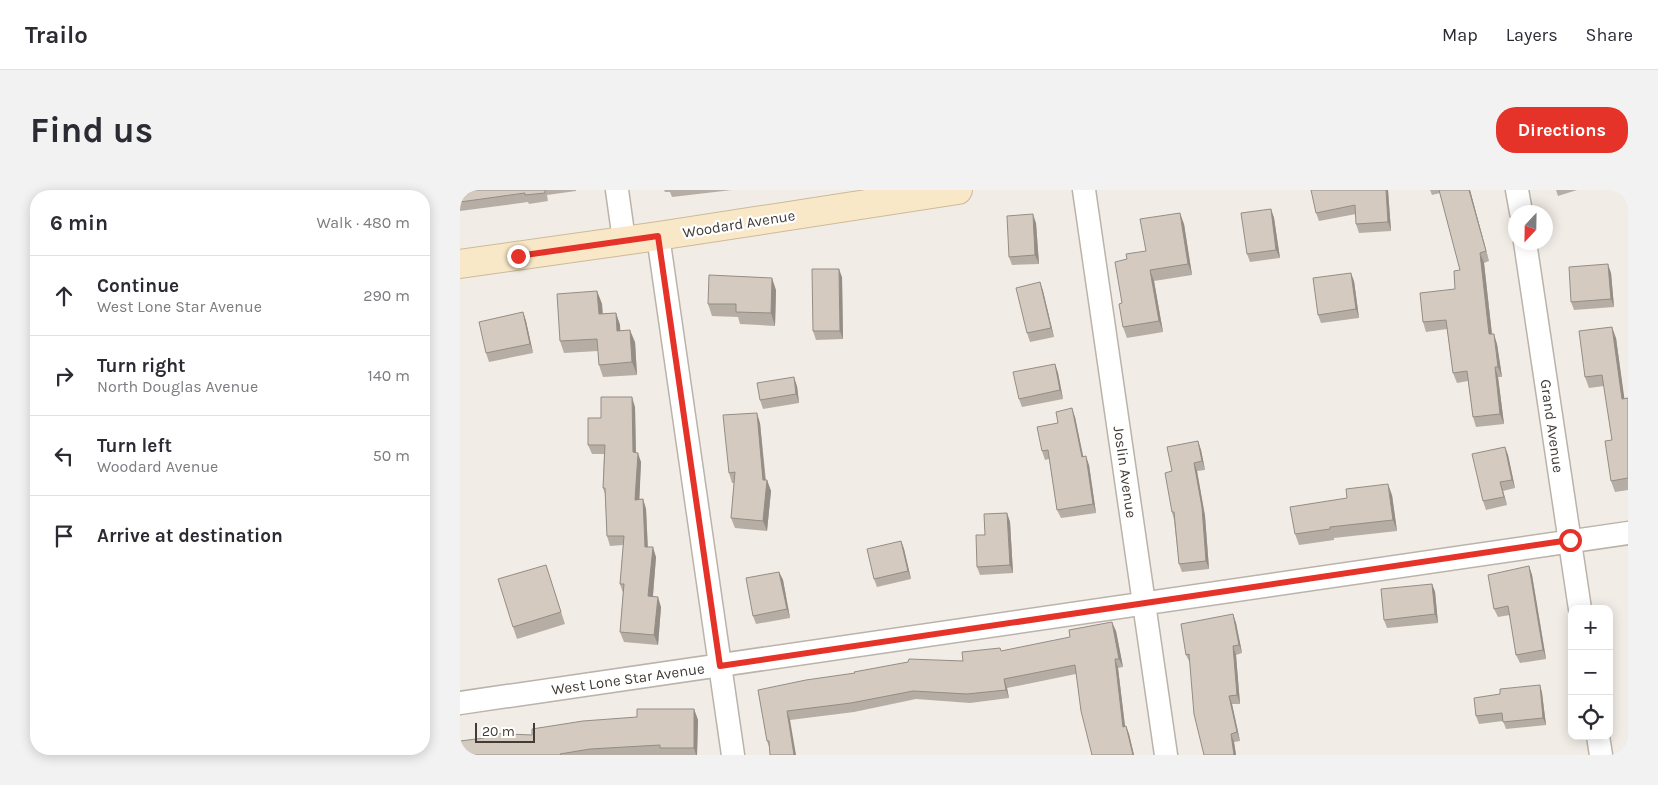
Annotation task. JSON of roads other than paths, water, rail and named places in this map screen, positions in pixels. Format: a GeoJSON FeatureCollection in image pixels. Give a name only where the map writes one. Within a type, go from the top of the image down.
{"type":"FeatureCollection","features":[{"type":"Feature","properties":{"kind":"street"},"geometry":{"type":"LineString","coordinates":[[617,190],[624,240]]}},
{"type":"Feature","properties":{"kind":"street","name":"Woodard Avenue"},"geometry":{"type":"LineString","coordinates":[[460,264],[958,190]]}},
{"type":"Feature","properties":{"kind":"street","name":"Joslin Avenue"},"geometry":{"type":"LineString","coordinates":[[1084,190],[1166,755]]}},
{"type":"Feature","properties":{"kind":"street"},"geometry":{"type":"LineString","coordinates":[[1517,190],[1520,205]]}},
{"type":"Feature","properties":{"kind":"street"},"geometry":{"type":"LineString","coordinates":[[658,236],[733,755]]}},
{"type":"Feature","properties":{"kind":"street","name":"Grand Avenue"},"geometry":{"type":"LineString","coordinates":[[1526,250],[1579,605]]}},
{"type":"Feature","properties":{"kind":"street","name":"West Lone Star Avenue"},"geometry":{"type":"LineString","coordinates":[[460,703],[1628,533]]}},
{"type":"Feature","properties":{"kind":"street"},"geometry":{"type":"LineString","coordinates":[[1599,740],[1601,755]]}}]}
